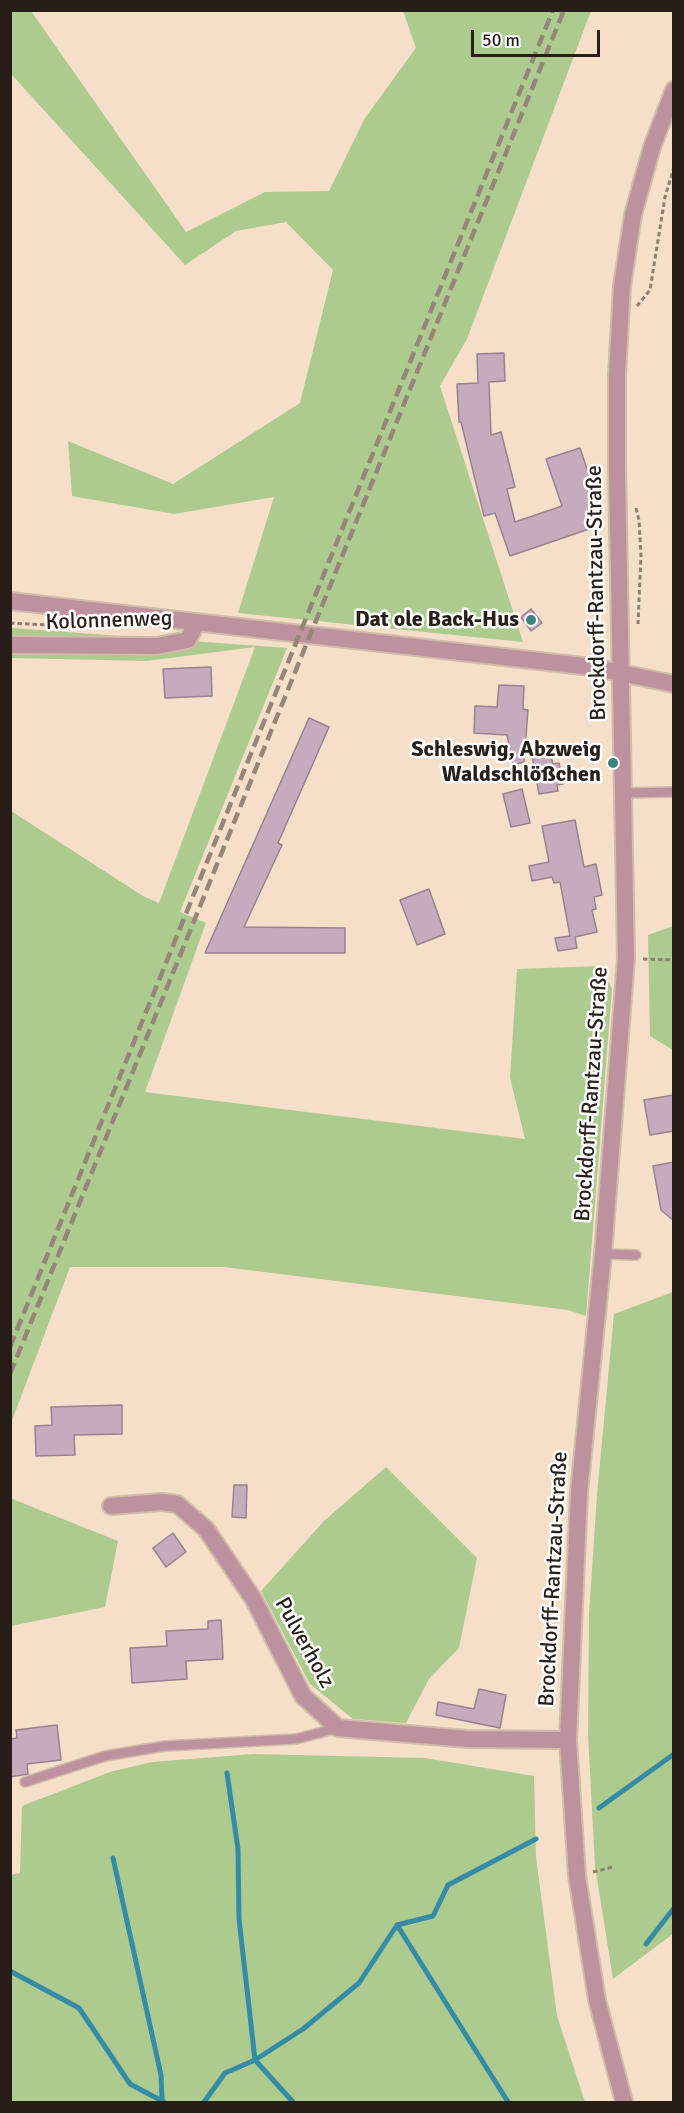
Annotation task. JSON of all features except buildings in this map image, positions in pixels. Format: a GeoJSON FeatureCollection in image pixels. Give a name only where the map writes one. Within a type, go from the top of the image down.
{"type":"FeatureCollection","features":[{"type":"Feature","properties":{"kind":"street","name":"Brockdorff-Rantzau-Straße"},"geometry":{"type":"LineString","coordinates":[[624,2103],[597,2000],[577,1876],[568,1740],[579,1492],[603,1254],[626,958],[617,435],[617,375],[622,285],[636,204],[652,147],[674,90]]}},
{"type":"Feature","properties":{"kind":"street","name":"Kolonnenweg"},"geometry":{"type":"LineString","coordinates":[[10,601],[569,664],[674,684]]}},
{"type":"Feature","properties":{"kind":"street","name":"Kolonnenweg"},"geometry":{"type":"LineString","coordinates":[[10,645],[157,646],[188,640],[197,622]]}},
{"type":"Feature","properties":{"kind":"street","name":"Pulverholz"},"geometry":{"type":"LineString","coordinates":[[111,1506],[162,1502],[177,1504],[206,1529],[254,1600],[303,1696],[338,1728]]}},
{"type":"Feature","properties":{"kind":"street"},"geometry":{"type":"LineString","coordinates":[[338,1728],[467,1739],[568,1740]]}},
{"type":"Feature","properties":{"kind":"lane"},"geometry":{"type":"LineString","coordinates":[[623,794],[674,792]]}},
{"type":"Feature","properties":{"kind":"lane"},"geometry":{"type":"LineString","coordinates":[[603,1254],[636,1255]]}},
{"type":"Feature","properties":{"kind":"lane"},"geometry":{"type":"LineString","coordinates":[[25,1782],[115,1755],[165,1746],[296,1739],[338,1728]]}},
{"type":"Feature","properties":{"kind":"path"},"geometry":{"type":"LineString","coordinates":[[634,310],[650,290],[665,197],[674,167]]}},
{"type":"Feature","properties":{"kind":"path"},"geometry":{"type":"LineString","coordinates":[[634,502],[639,520],[641,555],[638,628]]}},
{"type":"Feature","properties":{"kind":"path"},"geometry":{"type":"LineString","coordinates":[[626,958],[674,960]]}},
{"type":"Feature","properties":{"kind":"green space"},"geometry":{"type":"Polygon","coordinates":[[[11,10],[31,11],[186,232],[265,192],[329,191],[365,118],[416,48],[403,11],[591,11],[467,339],[440,386],[523,642],[238,613],[274,497],[174,514],[72,496],[68,441],[173,484],[300,403],[333,270],[286,222],[236,231],[185,265],[11,74],[11,10]]]}},
{"type":"Feature","properties":{"kind":"green space"},"geometry":{"type":"Polygon","coordinates":[[[11,628],[287,648],[180,912],[206,923],[145,1092],[525,1139],[510,1078],[517,969],[602,966],[612,989],[586,1316],[568,1310],[224,1267],[70,1267],[11,1423],[11,811],[143,896],[159,903],[255,647],[147,661],[11,658],[11,628]]]}},
{"type":"Feature","properties":{"kind":"green space"},"geometry":{"type":"Polygon","coordinates":[[[674,926],[673,1050],[650,1036],[648,935],[674,926]]]}},
{"type":"Feature","properties":{"kind":"green space"},"geometry":{"type":"Polygon","coordinates":[[[673,1292],[673,1934],[613,1979],[595,1866],[588,1735],[589,1614],[597,1495],[614,1314],[673,1292]]]}},
{"type":"Feature","properties":{"kind":"green space"},"geometry":{"type":"Polygon","coordinates":[[[386,1467],[477,1558],[459,1648],[429,1679],[406,1723],[353,1719],[310,1684],[261,1591],[324,1521],[386,1467]]]}},
{"type":"Feature","properties":{"kind":"green space"},"geometry":{"type":"Polygon","coordinates":[[[10,1498],[118,1541],[105,1607],[11,1626],[10,1498]]]}},
{"type":"Feature","properties":{"kind":"green space"},"geometry":{"type":"Polygon","coordinates":[[[253,1754],[425,1758],[534,1776],[536,1857],[557,2016],[585,2102],[11,2102],[10,1875],[20,1873],[22,1806],[110,1772],[152,1762],[253,1754]]]}},
{"type":"Feature","properties":{"kind":"waterway"},"geometry":{"type":"LineString","coordinates":[[599,1808],[674,1754]]}},
{"type":"Feature","properties":{"kind":"waterway"},"geometry":{"type":"LineString","coordinates":[[227,1773],[238,1849],[239,1919],[255,2060],[293,2102]]}},
{"type":"Feature","properties":{"kind":"waterway"},"geometry":{"type":"LineString","coordinates":[[204,2102],[225,2073],[255,2060],[303,2029],[359,1983],[397,1925],[433,1916],[448,1885],[536,1839]]}},
{"type":"Feature","properties":{"kind":"waterway"},"geometry":{"type":"LineString","coordinates":[[113,1858],[161,2075],[162,2100]]}},
{"type":"Feature","properties":{"kind":"waterway"},"geometry":{"type":"LineString","coordinates":[[646,1944],[674,1908]]}},
{"type":"Feature","properties":{"kind":"waterway"},"geometry":{"type":"LineString","coordinates":[[397,1925],[508,2102]]}},
{"type":"Feature","properties":{"kind":"waterway"},"geometry":{"type":"LineString","coordinates":[[10,1971],[79,2008],[130,2084],[164,2102]]}},
{"type":"Feature","properties":{"kind":"railway"},"geometry":{"type":"LineString","coordinates":[[10,1347],[553,10]]}},
{"type":"Feature","properties":{"kind":"railway"},"geometry":{"type":"LineString","coordinates":[[10,1374],[564,10]]}},
{"type":"Feature","properties":{"kind":"place","name":"Dat ole Back-Hus"},"geometry":{"type":"Point","coordinates":[531,620]}},
{"type":"Feature","properties":{"kind":"place","name":"Schleswig, Abzweig Waldschlößchen"},"geometry":{"type":"Point","coordinates":[613,763]}}]}
